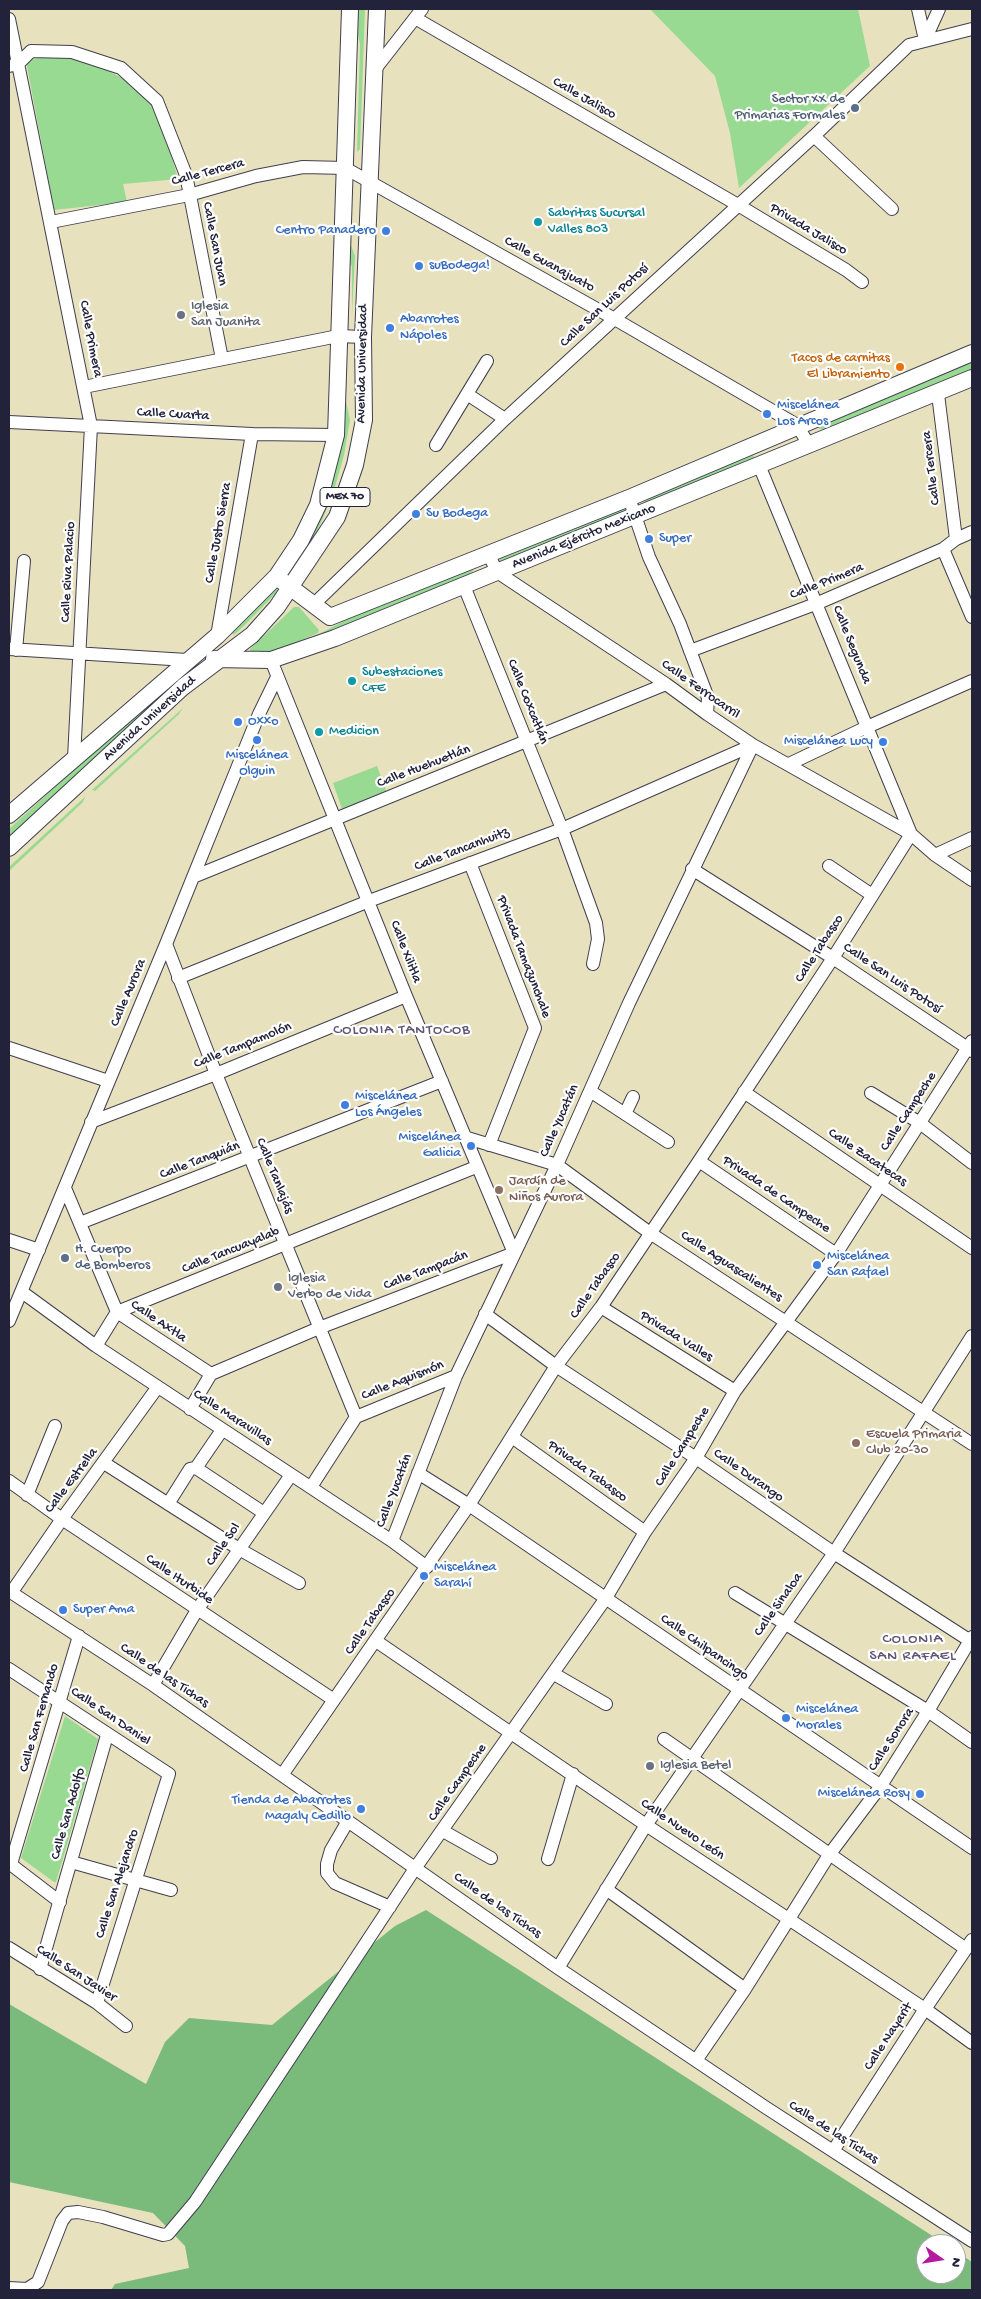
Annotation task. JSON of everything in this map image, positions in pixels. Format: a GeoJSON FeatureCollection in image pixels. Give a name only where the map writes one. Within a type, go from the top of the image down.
{"type":"FeatureCollection","features":[{"type":"Feature","properties":{"kind":"main road","name":"Avenida Universidad"},"geometry":{"type":"LineString","coordinates":[[9,815],[217,636],[277,576],[301,540],[318,505],[336,436],[350,9]]}},
{"type":"Feature","properties":{"kind":"main road","name":"Avenida Universidad"},"geometry":{"type":"LineString","coordinates":[[9,848],[183,687],[252,635],[291,588],[337,517],[355,465],[364,420],[363,337],[376,68],[377,9]]}},
{"type":"Feature","properties":{"kind":"main road","name":"Avenida Ejército Mexicano"},"geometry":{"type":"LineString","coordinates":[[277,576],[330,617],[629,498],[797,425],[972,353]]}},
{"type":"Feature","properties":{"kind":"main road","name":"Avenida Ejército Mexicano"},"geometry":{"type":"LineString","coordinates":[[187,660],[271,660],[356,630],[938,394],[972,378]]}},
{"type":"Feature","properties":{"kind":"street"},"geometry":{"type":"LineString","coordinates":[[918,9],[924,40]]}},
{"type":"Feature","properties":{"kind":"street"},"geometry":{"type":"LineString","coordinates":[[924,40],[939,9]]}},
{"type":"Feature","properties":{"kind":"street"},"geometry":{"type":"LineString","coordinates":[[376,68],[418,13]]}},
{"type":"Feature","properties":{"kind":"street","name":"Calle Jalisco"},"geometry":{"type":"LineString","coordinates":[[418,13],[738,205]]}},
{"type":"Feature","properties":{"kind":"street","name":"Calle Primera"},"geometry":{"type":"LineString","coordinates":[[9,19],[13,65],[51,222],[84,387],[338,336],[363,337]]}},
{"type":"Feature","properties":{"kind":"street","name":"Calle San Luis Potosí"},"geometry":{"type":"LineString","coordinates":[[313,604],[505,419],[613,318],[814,136],[910,45],[924,40],[972,30]]}},
{"type":"Feature","properties":{"kind":"street"},"geometry":{"type":"LineString","coordinates":[[13,65],[31,51],[72,52],[121,68],[157,101],[186,175],[189,195]]}},
{"type":"Feature","properties":{"kind":"street"},"geometry":{"type":"LineString","coordinates":[[814,136],[892,209]]}},
{"type":"Feature","properties":{"kind":"street","name":"Calle Tercera"},"geometry":{"type":"LineString","coordinates":[[51,222],[189,195],[256,176],[303,167],[345,168],[370,182]]}},
{"type":"Feature","properties":{"kind":"street","name":"Calle Guanajuato"},"geometry":{"type":"LineString","coordinates":[[370,182],[613,318],[797,425],[809,445]]}},
{"type":"Feature","properties":{"kind":"street","name":"Calle San Juan"},"geometry":{"type":"LineString","coordinates":[[189,195],[222,359]]}},
{"type":"Feature","properties":{"kind":"street","name":"Privada Jalisco"},"geometry":{"type":"LineString","coordinates":[[738,205],[846,270],[862,282]]}},
{"type":"Feature","properties":{"kind":"street"},"geometry":{"type":"LineString","coordinates":[[436,445],[487,361]]}},
{"type":"Feature","properties":{"kind":"street","name":"Calle Riva Palacio"},"geometry":{"type":"LineString","coordinates":[[74,758],[81,653],[91,426],[84,387]]}},
{"type":"Feature","properties":{"kind":"street"},"geometry":{"type":"LineString","coordinates":[[467,394],[505,419]]}},
{"type":"Feature","properties":{"kind":"street","name":"Calle Tercera"},"geometry":{"type":"LineString","coordinates":[[938,394],[956,539]]}},
{"type":"Feature","properties":{"kind":"street","name":"Calle Cuarta"},"geometry":{"type":"LineString","coordinates":[[9,422],[252,434],[336,436]]}},
{"type":"Feature","properties":{"kind":"street","name":"Calle Justo Sierra"},"geometry":{"type":"LineString","coordinates":[[217,636],[252,434]]}},
{"type":"Feature","properties":{"kind":"street","name":"Calle Segunda"},"geometry":{"type":"LineString","coordinates":[[759,465],[818,603],[911,834]]}},
{"type":"Feature","properties":{"kind":"street"},"geometry":{"type":"LineString","coordinates":[[629,498],[649,557],[690,651],[708,698],[707,714]]}},
{"type":"Feature","properties":{"kind":"street","name":"Calle Primera"},"geometry":{"type":"LineString","coordinates":[[690,651],[818,603],[943,549],[956,539],[972,532]]}},
{"type":"Feature","properties":{"kind":"street"},"geometry":{"type":"LineString","coordinates":[[943,549],[972,618]]}},
{"type":"Feature","properties":{"kind":"street"},"geometry":{"type":"LineString","coordinates":[[488,553],[496,572]]}},
{"type":"Feature","properties":{"kind":"street"},"geometry":{"type":"LineString","coordinates":[[24,561],[12,649],[187,660]]}},
{"type":"Feature","properties":{"kind":"street","name":"Calle Ferrocarril"},"geometry":{"type":"LineString","coordinates":[[496,572],[753,744],[911,834]]}},
{"type":"Feature","properties":{"kind":"street","name":"Calle Coxcatlán"},"geometry":{"type":"LineString","coordinates":[[464,586],[562,829],[596,923],[598,939],[593,964]]}},
{"type":"Feature","properties":{"kind":"street","name":"Calle Xilitla"},"geometry":{"type":"LineString","coordinates":[[271,660],[476,1167],[514,1253]]}},
{"type":"Feature","properties":{"kind":"street","name":"Calle Aurora"},"geometry":{"type":"LineString","coordinates":[[9,1321],[166,944],[258,714],[277,677]]}},
{"type":"Feature","properties":{"kind":"street"},"geometry":{"type":"LineString","coordinates":[[789,764],[972,681]]}},
{"type":"Feature","properties":{"kind":"street","name":"Calle Huehuetlán"},"geometry":{"type":"LineString","coordinates":[[193,877],[335,818],[527,743],[666,684]]}},
{"type":"Feature","properties":{"kind":"street","name":"Calle Tancanhuitz"},"geometry":{"type":"LineString","coordinates":[[178,978],[369,901],[562,829],[753,744]]}},
{"type":"Feature","properties":{"kind":"street","name":"Calle Yucatán"},"geometry":{"type":"LineString","coordinates":[[392,1540],[456,1376],[557,1165],[692,870],[753,744]]}},
{"type":"Feature","properties":{"kind":"street"},"geometry":{"type":"LineString","coordinates":[[911,834],[935,855],[972,880]]}},
{"type":"Feature","properties":{"kind":"street","name":"Calle Tabasco"},"geometry":{"type":"LineString","coordinates":[[282,1775],[469,1505],[556,1366],[601,1307],[699,1161],[833,958],[911,834]]}},
{"type":"Feature","properties":{"kind":"street"},"geometry":{"type":"LineString","coordinates":[[935,855],[972,838]]}},
{"type":"Feature","properties":{"kind":"street","name":"Privada Tamazunchale"},"geometry":{"type":"LineString","coordinates":[[470,863],[535,1028],[489,1145]]}},
{"type":"Feature","properties":{"kind":"street"},"geometry":{"type":"LineString","coordinates":[[829,866],[872,896]]}},
{"type":"Feature","properties":{"kind":"street","name":"Calle San Luis Potosí"},"geometry":{"type":"LineString","coordinates":[[692,870],[971,1047]]}},
{"type":"Feature","properties":{"kind":"street","name":"Calle Tanlajás"},"geometry":{"type":"LineString","coordinates":[[166,944],[216,1074],[356,1417]]}},
{"type":"Feature","properties":{"kind":"street","name":"Calle Tampamolón"},"geometry":{"type":"LineString","coordinates":[[91,1122],[216,1074],[406,996]]}},
{"type":"Feature","properties":{"kind":"street","name":"Calle Campeche"},"geometry":{"type":"LineString","coordinates":[[9,2288],[27,2289],[38,2282],[62,2221],[68,2212],[104,2217],[157,2235],[168,2234],[195,2202],[416,1867],[606,1598],[645,1532],[696,1458],[735,1391],[788,1322],[836,1254],[971,1047]]}},
{"type":"Feature","properties":{"kind":"street"},"geometry":{"type":"LineString","coordinates":[[9,1048],[108,1081]]}},
{"type":"Feature","properties":{"kind":"street","name":"Calle Tanquián"},"geometry":{"type":"LineString","coordinates":[[80,1223],[442,1081]]}},
{"type":"Feature","properties":{"kind":"street"},"geometry":{"type":"LineString","coordinates":[[590,1091],[668,1142]]}},
{"type":"Feature","properties":{"kind":"street","name":"Calle Zacatecas"},"geometry":{"type":"LineString","coordinates":[[744,1092],[970,1247]]}},
{"type":"Feature","properties":{"kind":"street"},"geometry":{"type":"LineString","coordinates":[[871,1093],[920,1123],[972,1163]]}},
{"type":"Feature","properties":{"kind":"street"},"geometry":{"type":"LineString","coordinates":[[625,1114],[633,1097]]}},
{"type":"Feature","properties":{"kind":"street","name":"Calle Aguascalientes"},"geometry":{"type":"LineString","coordinates":[[464,1137],[557,1165],[650,1233],[972,1444]]}},
{"type":"Feature","properties":{"kind":"street","name":"Privada de Campeche"},"geometry":{"type":"LineString","coordinates":[[699,1161],[836,1254]]}},
{"type":"Feature","properties":{"kind":"street","name":"Calle Tancuayalab"},"geometry":{"type":"LineString","coordinates":[[117,1312],[286,1246],[476,1167]]}},
{"type":"Feature","properties":{"kind":"street","name":"Calle Axtla"},"geometry":{"type":"LineString","coordinates":[[65,1188],[117,1312],[211,1374]]}},
{"type":"Feature","properties":{"kind":"street"},"geometry":{"type":"LineString","coordinates":[[970,1247],[972,1232]]}},
{"type":"Feature","properties":{"kind":"street"},"geometry":{"type":"LineString","coordinates":[[9,1240],[39,1250]]}},
{"type":"Feature","properties":{"kind":"street","name":"Calle Tampacán"},"geometry":{"type":"LineString","coordinates":[[211,1374],[319,1328],[514,1253]]}},
{"type":"Feature","properties":{"kind":"street","name":"Calle Maravillas"},"geometry":{"type":"LineString","coordinates":[[22,1292],[96,1346],[392,1540],[427,1567]]}},
{"type":"Feature","properties":{"kind":"street","name":"Privada Valles"},"geometry":{"type":"LineString","coordinates":[[601,1307],[735,1391]]}},
{"type":"Feature","properties":{"kind":"street"},"geometry":{"type":"LineString","coordinates":[[96,1346],[117,1312]]}},
{"type":"Feature","properties":{"kind":"street","name":"Calle Durango"},"geometry":{"type":"LineString","coordinates":[[485,1314],[556,1366],[696,1458],[834,1553],[971,1639]]}},
{"type":"Feature","properties":{"kind":"street","name":"Calle Sinaloa"},"geometry":{"type":"LineString","coordinates":[[558,1968],[646,1825],[834,1553],[972,1336]]}},
{"type":"Feature","properties":{"kind":"street"},"geometry":{"type":"LineString","coordinates":[[190,1409],[211,1374]]}},
{"type":"Feature","properties":{"kind":"street","name":"Calle Aquismón"},"geometry":{"type":"LineString","coordinates":[[311,1488],[356,1417],[456,1376]]}},
{"type":"Feature","properties":{"kind":"street","name":"Calle Estrella"},"geometry":{"type":"LineString","coordinates":[[10,1592],[158,1388]]}},
{"type":"Feature","properties":{"kind":"street"},"geometry":{"type":"LineString","coordinates":[[27,1495],[55,1426]]}},
{"type":"Feature","properties":{"kind":"street"},"geometry":{"type":"LineString","coordinates":[[196,1468],[222,1430]]}},
{"type":"Feature","properties":{"kind":"street","name":"Privada Tabasco"},"geometry":{"type":"LineString","coordinates":[[512,1437],[645,1532]]}},
{"type":"Feature","properties":{"kind":"street"},"geometry":{"type":"LineString","coordinates":[[104,1464],[239,1549],[299,1583]]}},
{"type":"Feature","properties":{"kind":"street"},"geometry":{"type":"LineString","coordinates":[[168,1504],[190,1469],[196,1468],[264,1514]]}},
{"type":"Feature","properties":{"kind":"street","name":"Calle Chilpancingo"},"geometry":{"type":"LineString","coordinates":[[418,1474],[469,1505],[972,1848]]}},
{"type":"Feature","properties":{"kind":"street","name":"Calle Sol"},"geometry":{"type":"LineString","coordinates":[[153,1685],[197,1610],[291,1475]]}},
{"type":"Feature","properties":{"kind":"street","name":"Calle Iturbide"},"geometry":{"type":"LineString","coordinates":[[9,1481],[197,1610],[334,1700]]}},
{"type":"Feature","properties":{"kind":"street","name":"Calle de las Tichas"},"geometry":{"type":"LineString","coordinates":[[10,1592],[153,1685],[558,1968],[972,2241]]}},
{"type":"Feature","properties":{"kind":"street"},"geometry":{"type":"LineString","coordinates":[[735,1593],[786,1622],[972,1742]]}},
{"type":"Feature","properties":{"kind":"street","name":"Calle San Fernando"},"geometry":{"type":"LineString","coordinates":[[10,1864],[61,1702],[79,1636]]}},
{"type":"Feature","properties":{"kind":"street","name":"Calle Sonora"},"geometry":{"type":"LineString","coordinates":[[696,2059],[745,1989],[829,1855],[880,1786],[928,1712],[971,1639]]}},
{"type":"Feature","properties":{"kind":"street","name":"Calle Nuevo León"},"geometry":{"type":"LineString","coordinates":[[376,1640],[646,1825],[925,2009],[972,2043]]}},
{"type":"Feature","properties":{"kind":"street","name":"Calle San Daniel"},"geometry":{"type":"LineString","coordinates":[[9,1669],[169,1774]]}},
{"type":"Feature","properties":{"kind":"street"},"geometry":{"type":"LineString","coordinates":[[554,1674],[606,1704]]}},
{"type":"Feature","properties":{"kind":"street","name":"Calle San Adolfo"},"geometry":{"type":"LineString","coordinates":[[40,1969],[107,1735]]}},
{"type":"Feature","properties":{"kind":"street"},"geometry":{"type":"LineString","coordinates":[[664,1739],[829,1855],[969,1945]]}},
{"type":"Feature","properties":{"kind":"street","name":"Calle San Alejandro"},"geometry":{"type":"LineString","coordinates":[[97,2003],[169,1774]]}},
{"type":"Feature","properties":{"kind":"street"},"geometry":{"type":"LineString","coordinates":[[548,1860],[573,1774]]}},
{"type":"Feature","properties":{"kind":"street"},"geometry":{"type":"LineString","coordinates":[[348,1821],[331,1850],[327,1864],[327,1873],[335,1883],[390,1907]]}},
{"type":"Feature","properties":{"kind":"street"},"geometry":{"type":"LineString","coordinates":[[443,1831],[492,1858]]}},
{"type":"Feature","properties":{"kind":"street"},"geometry":{"type":"LineString","coordinates":[[71,1862],[171,1890]]}},
{"type":"Feature","properties":{"kind":"street"},"geometry":{"type":"LineString","coordinates":[[10,1864],[60,1902]]}},
{"type":"Feature","properties":{"kind":"street"},"geometry":{"type":"LineString","coordinates":[[606,1889],[745,1989]]}},
{"type":"Feature","properties":{"kind":"street","name":"Calle Nayarit"},"geometry":{"type":"LineString","coordinates":[[833,2151],[969,1945]]}},
{"type":"Feature","properties":{"kind":"street","name":"Calle San Javier"},"geometry":{"type":"LineString","coordinates":[[9,1948],[97,2003],[126,2026]]}},
{"type":"Feature","properties":{"kind":"green space"},"geometry":{"type":"Polygon","coordinates":[[[356,9],[365,9],[360,149],[357,152],[360,44],[356,27],[356,9]]]}},
{"type":"Feature","properties":{"kind":"green space"},"geometry":{"type":"Polygon","coordinates":[[[650,9],[858,9],[870,66],[739,188],[730,133],[715,76],[650,9]]]}},
{"type":"Feature","properties":{"kind":"green space"},"geometry":{"type":"Polygon","coordinates":[[[43,57],[78,59],[107,70],[131,83],[153,105],[165,132],[178,179],[123,184],[127,202],[54,210],[26,61],[43,57]]]}},
{"type":"Feature","properties":{"kind":"green space"},"geometry":{"type":"Polygon","coordinates":[[[351,197],[351,245],[355,256],[352,314],[352,267],[347,254],[351,197]]]}},
{"type":"Feature","properties":{"kind":"green space"},"geometry":{"type":"Polygon","coordinates":[[[972,362],[972,371],[825,429],[819,429],[818,427],[823,423],[972,362]]]}},
{"type":"Feature","properties":{"kind":"green space"},"geometry":{"type":"Polygon","coordinates":[[[345,396],[350,420],[344,455],[333,494],[317,532],[295,567],[290,571],[315,530],[324,508],[345,396]]]}},
{"type":"Feature","properties":{"kind":"green space"},"geometry":{"type":"Polygon","coordinates":[[[753,455],[755,458],[644,504],[645,499],[753,455]]]}},
{"type":"Feature","properties":{"kind":"green space"},"geometry":{"type":"Polygon","coordinates":[[[627,507],[628,512],[500,564],[499,558],[627,507]]]}},
{"type":"Feature","properties":{"kind":"green space"},"geometry":{"type":"Polygon","coordinates":[[[474,567],[472,573],[355,622],[319,634],[353,616],[474,567]]]}},
{"type":"Feature","properties":{"kind":"green space"},"geometry":{"type":"Polygon","coordinates":[[[276,589],[278,591],[234,635],[232,633],[276,589]]]}},
{"type":"Feature","properties":{"kind":"green space"},"geometry":{"type":"Polygon","coordinates":[[[294,607],[299,607],[319,630],[318,633],[262,657],[250,654],[250,649],[294,607]]]}},
{"type":"Feature","properties":{"kind":"green space"},"geometry":{"type":"Polygon","coordinates":[[[171,682],[174,683],[9,839],[9,829],[171,682]]]}},
{"type":"Feature","properties":{"kind":"green space"},"geometry":{"type":"Polygon","coordinates":[[[183,708],[179,714],[95,791],[92,790],[183,708]]]}},
{"type":"Feature","properties":{"kind":"green space"},"geometry":{"type":"Polygon","coordinates":[[[377,766],[387,793],[342,809],[333,783],[377,766]]]}},
{"type":"Feature","properties":{"kind":"green space"},"geometry":{"type":"Polygon","coordinates":[[[86,796],[82,803],[9,871],[9,867],[86,796]]]}},
{"type":"Feature","properties":{"kind":"green space"},"geometry":{"type":"Polygon","coordinates":[[[65,1716],[98,1739],[56,1882],[54,1882],[21,1858],[65,1716]]]}},
{"type":"Feature","properties":{"kind":"green space"},"geometry":{"type":"Polygon","coordinates":[[[426,1910],[929,2234],[916,2234],[916,2284],[966,2284],[966,2258],[972,2262],[972,2290],[111,2290],[115,2284],[189,2268],[185,2246],[153,2213],[9,2182],[9,2004],[146,2084],[165,2042],[189,2018],[272,2025],[395,1926],[426,1910]]]}},
{"type":"Feature","properties":{"kind":"place","name":"Sector XX de Primarias Formales"},"geometry":{"type":"Point","coordinates":[855,108]}},
{"type":"Feature","properties":{"kind":"place","name":"Sabritas Sucursal Valles 803"},"geometry":{"type":"Point","coordinates":[538,222]}},
{"type":"Feature","properties":{"kind":"place","name":"Centro Panadero"},"geometry":{"type":"Point","coordinates":[386,231]}},
{"type":"Feature","properties":{"kind":"place","name":"suBodega!"},"geometry":{"type":"Point","coordinates":[419,266]}},
{"type":"Feature","properties":{"kind":"place","name":"Iglesia San Juanita"},"geometry":{"type":"Point","coordinates":[181,315]}},
{"type":"Feature","properties":{"kind":"place","name":"Abarrotes Nápoles"},"geometry":{"type":"Point","coordinates":[390,328]}},
{"type":"Feature","properties":{"kind":"place","name":"Tacos de carnitas El Libramiento"},"geometry":{"type":"Point","coordinates":[900,367]}},
{"type":"Feature","properties":{"kind":"place","name":"Miscelánea Los Arcos"},"geometry":{"type":"Point","coordinates":[767,414]}},
{"type":"Feature","properties":{"kind":"place","name":"Su Bodega"},"geometry":{"type":"Point","coordinates":[416,514]}},
{"type":"Feature","properties":{"kind":"place","name":"Super"},"geometry":{"type":"Point","coordinates":[649,539]}},
{"type":"Feature","properties":{"kind":"place","name":"Subestaciones CFE"},"geometry":{"type":"Point","coordinates":[352,681]}},
{"type":"Feature","properties":{"kind":"place","name":"Oxxo"},"geometry":{"type":"Point","coordinates":[238,722]}},
{"type":"Feature","properties":{"kind":"place","name":"Medicion"},"geometry":{"type":"Point","coordinates":[319,732]}},
{"type":"Feature","properties":{"kind":"place","name":"Miscelánea Olguin"},"geometry":{"type":"Point","coordinates":[257,740]}},
{"type":"Feature","properties":{"kind":"place","name":"Miscelánea Lucy"},"geometry":{"type":"Point","coordinates":[883,742]}},
{"type":"Feature","properties":{"kind":"place","name":"Miscelánea Los Ángeles"},"geometry":{"type":"Point","coordinates":[345,1105]}},
{"type":"Feature","properties":{"kind":"place","name":"Miscelánea Galicia"},"geometry":{"type":"Point","coordinates":[471,1146]}},
{"type":"Feature","properties":{"kind":"place","name":"Jardín de Niños Aurora"},"geometry":{"type":"Point","coordinates":[499,1190]}},
{"type":"Feature","properties":{"kind":"place","name":"H. Cuerpo de Bomberos"},"geometry":{"type":"Point","coordinates":[65,1258]}},
{"type":"Feature","properties":{"kind":"place","name":"Miscelánea San Rafael"},"geometry":{"type":"Point","coordinates":[817,1265]}},
{"type":"Feature","properties":{"kind":"place","name":"Iglesia Verbo de Vida"},"geometry":{"type":"Point","coordinates":[278,1287]}},
{"type":"Feature","properties":{"kind":"place","name":"Escuela Primaria Club 20-30"},"geometry":{"type":"Point","coordinates":[856,1443]}},
{"type":"Feature","properties":{"kind":"place","name":"Miscelánea Sarahí"},"geometry":{"type":"Point","coordinates":[424,1576]}},
{"type":"Feature","properties":{"kind":"place","name":"Super Ama"},"geometry":{"type":"Point","coordinates":[63,1610]}},
{"type":"Feature","properties":{"kind":"place","name":"Miscelánea Morales"},"geometry":{"type":"Point","coordinates":[786,1718]}},
{"type":"Feature","properties":{"kind":"place","name":"Iglesia Betel"},"geometry":{"type":"Point","coordinates":[650,1766]}},
{"type":"Feature","properties":{"kind":"place","name":"Miscelánea Rosy"},"geometry":{"type":"Point","coordinates":[920,1794]}},
{"type":"Feature","properties":{"kind":"place","name":"Tienda de Abarrotes Magaly Cedillo"},"geometry":{"type":"Point","coordinates":[361,1809]}},
{"type":"Feature","properties":{"kind":"district","name":"COLONIA TANTOCOB"},"geometry":{"type":"Point","coordinates":[402,1031]}},
{"type":"Feature","properties":{"kind":"district","name":"COLONIA SAN RAFAEL"},"geometry":{"type":"Point","coordinates":[913,1648]}}]}
